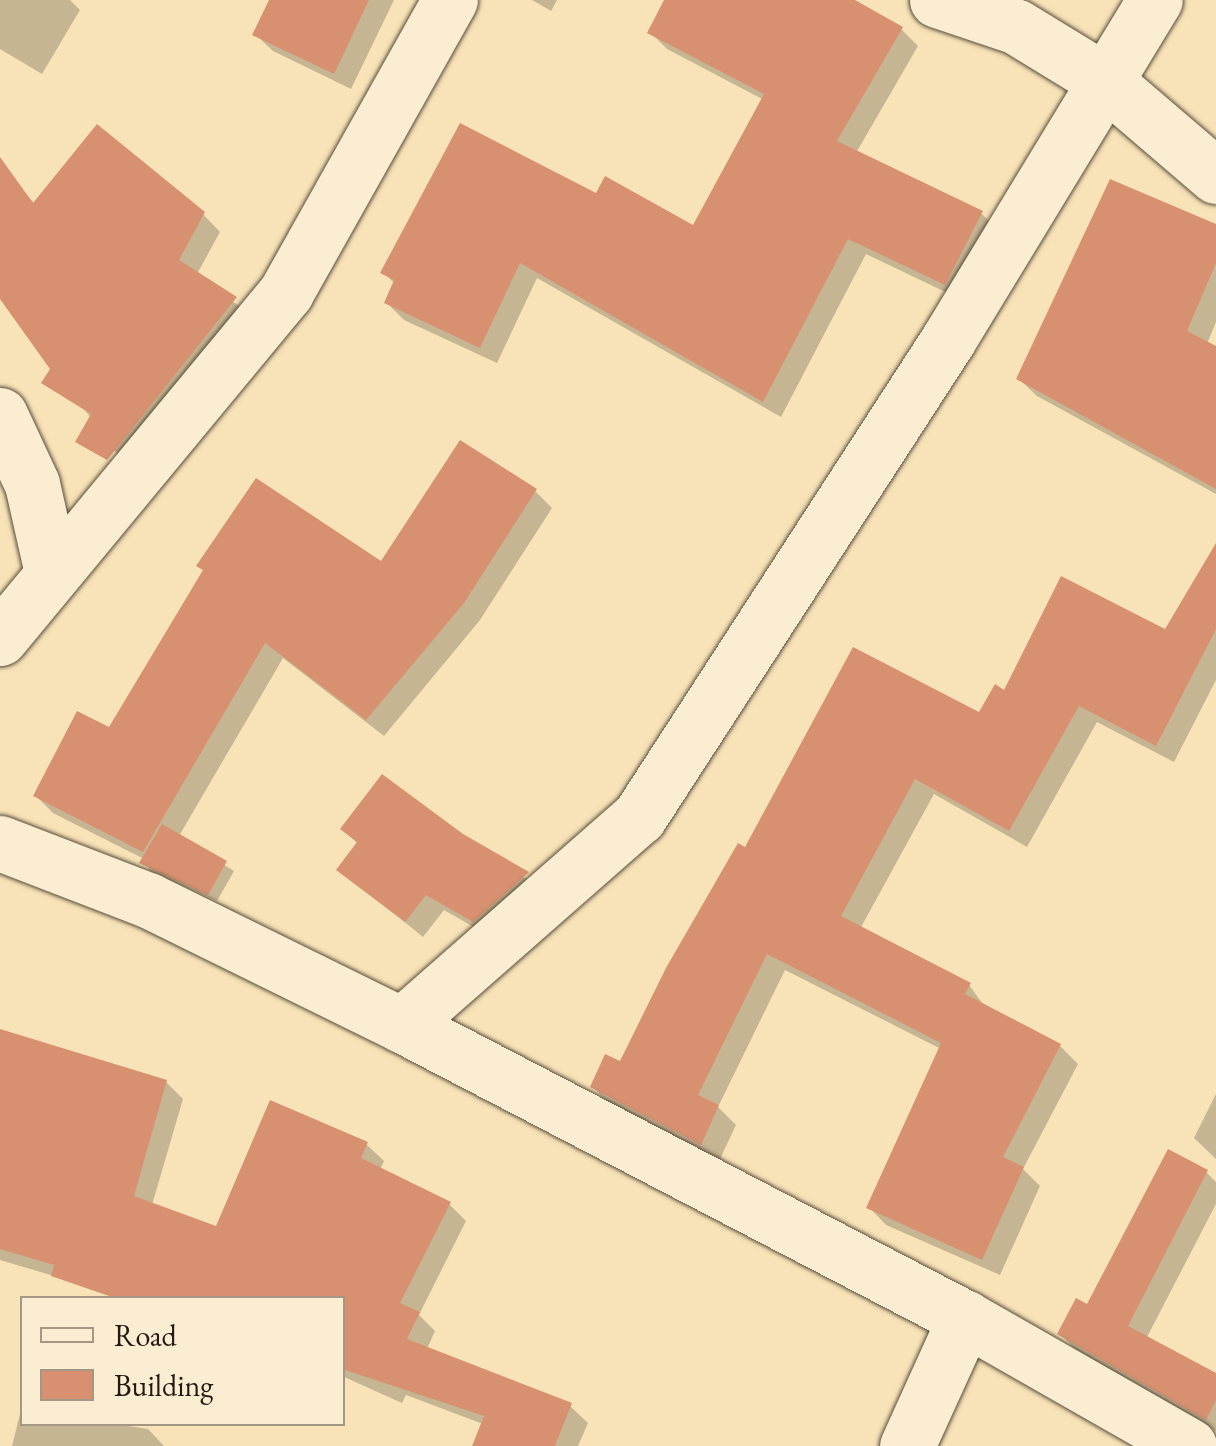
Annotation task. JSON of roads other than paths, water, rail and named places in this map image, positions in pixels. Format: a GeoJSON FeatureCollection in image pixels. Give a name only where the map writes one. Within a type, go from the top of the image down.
{"type":"FeatureCollection","features":[{"type":"Feature","properties":{"kind":"street"},"geometry":{"type":"LineString","coordinates":[[0,638],[286,292],[450,0]]}},
{"type":"Feature","properties":{"kind":"street"},"geometry":{"type":"LineString","coordinates":[[937,0],[1017,27],[1105,82],[1216,176]]}},
{"type":"Feature","properties":{"kind":"street"},"geometry":{"type":"LineString","coordinates":[[402,1025],[639,817],[948,340],[1154,0]]}},
{"type":"Feature","properties":{"kind":"street"},"geometry":{"type":"LineString","coordinates":[[0,415],[32,484],[52,573]]}},
{"type":"Feature","properties":{"kind":"street"},"geometry":{"type":"LineString","coordinates":[[0,843],[148,900],[402,1025],[965,1318],[1188,1446]]}},
{"type":"Feature","properties":{"kind":"street"},"geometry":{"type":"LineString","coordinates":[[907,1446],[965,1318]]}}]}
